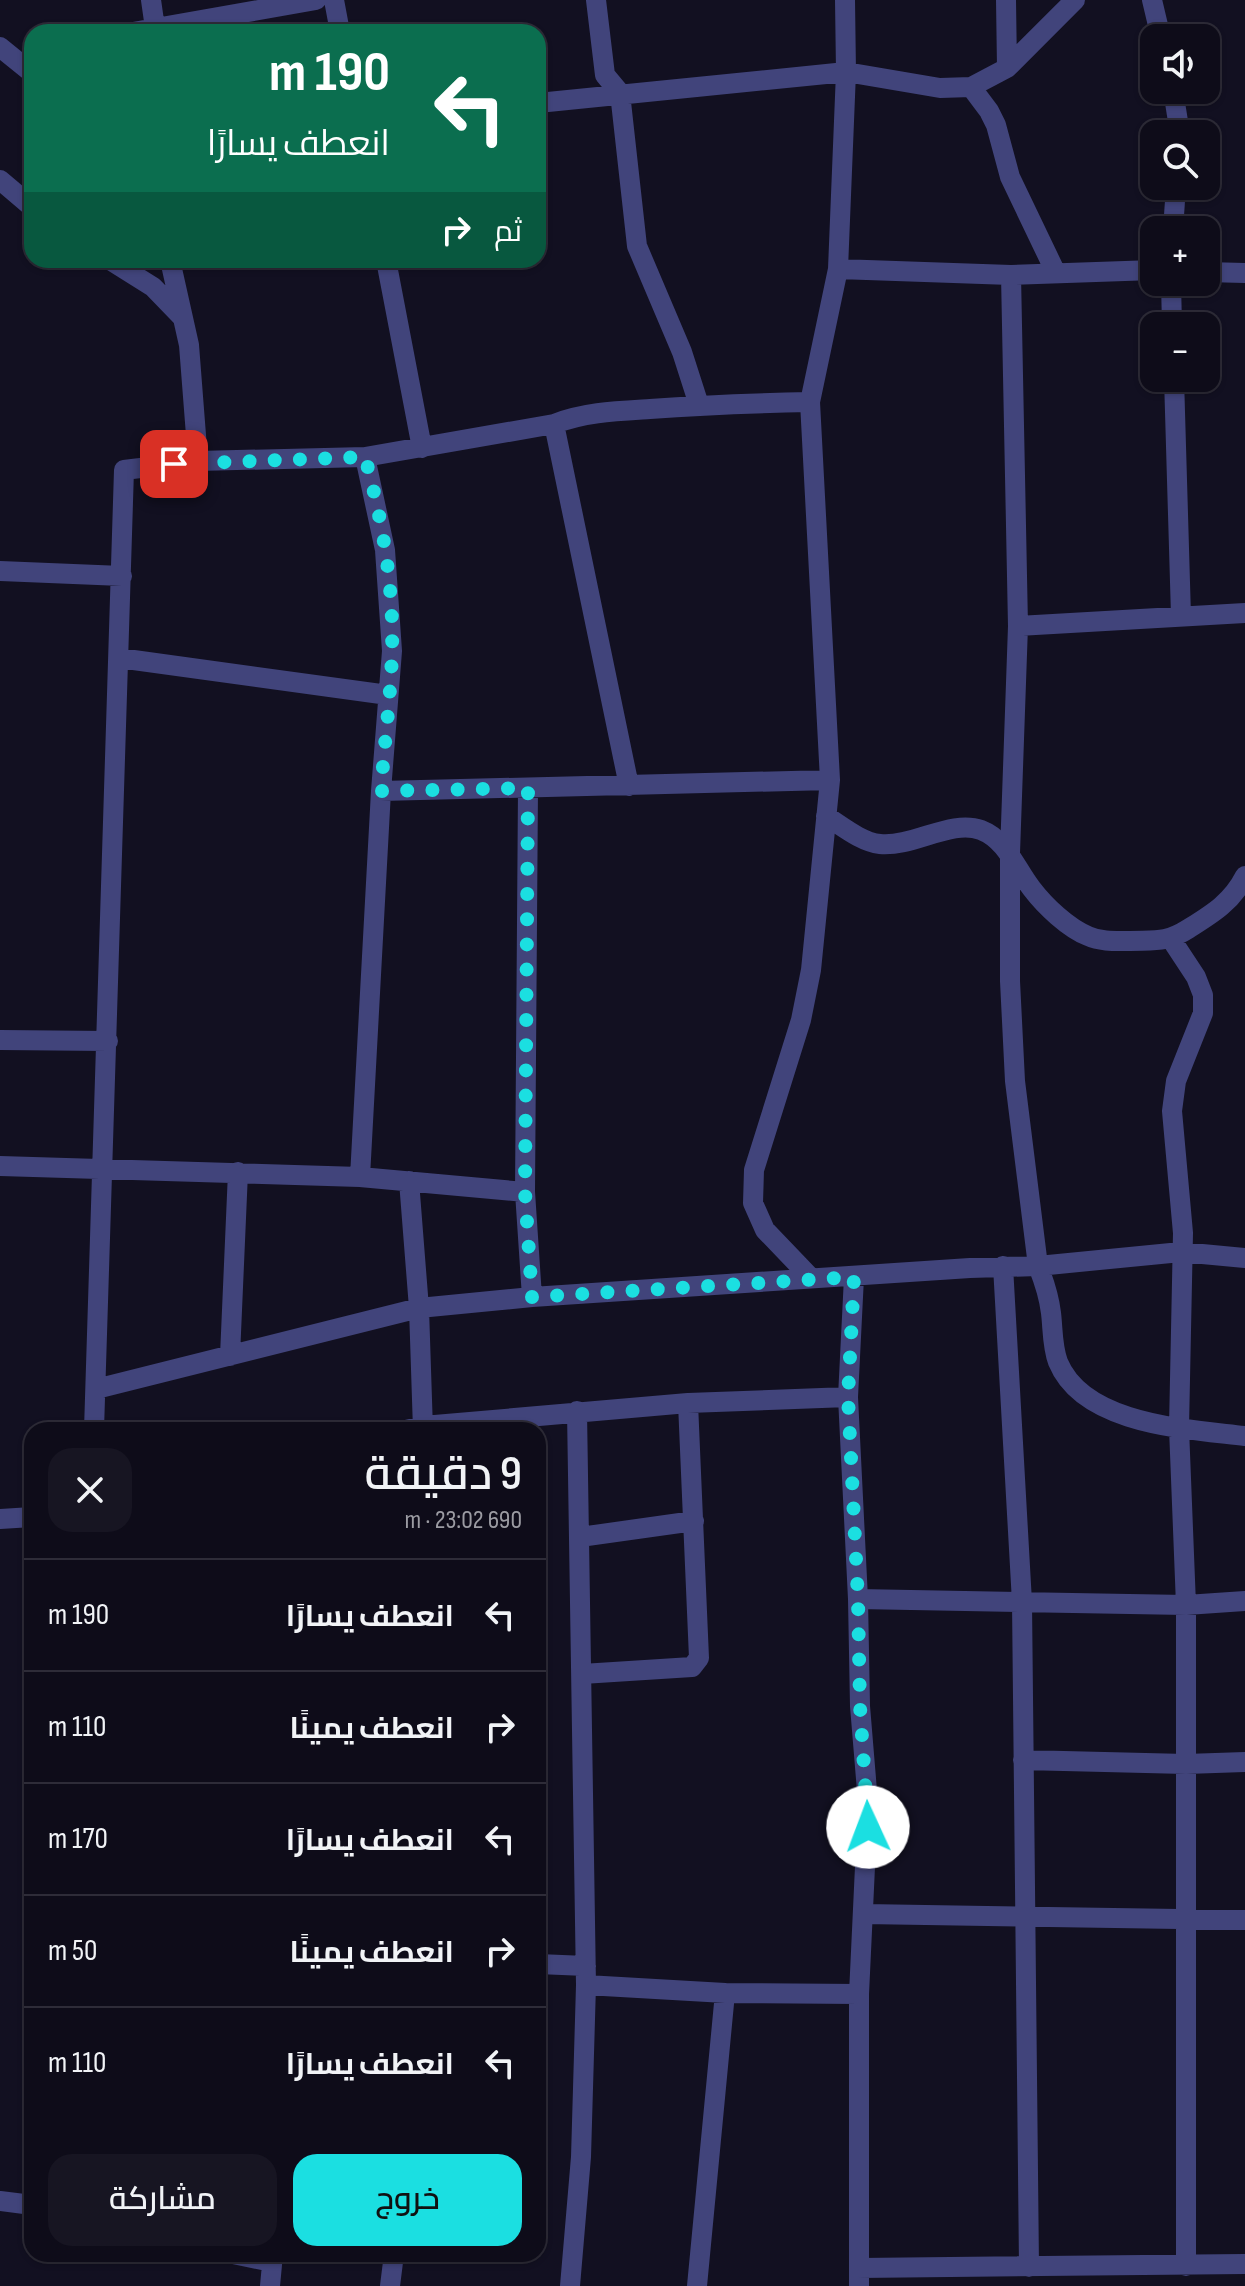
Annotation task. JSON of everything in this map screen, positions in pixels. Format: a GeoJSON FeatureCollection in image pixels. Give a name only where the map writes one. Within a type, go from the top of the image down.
{"type":"FeatureCollection","features":[{"type":"Feature","properties":{"kind":"street"},"geometry":{"type":"LineString","coordinates":[[151,0],[154,24]]}},
{"type":"Feature","properties":{"kind":"street"},"geometry":{"type":"LineString","coordinates":[[174,24],[271,4],[316,0]]}},
{"type":"Feature","properties":{"kind":"street"},"geometry":{"type":"LineString","coordinates":[[334,0],[338,24]]}},
{"type":"Feature","properties":{"kind":"street"},"geometry":{"type":"LineString","coordinates":[[596,0],[605,75],[620,93],[637,246],[682,352],[699,405]]}},
{"type":"Feature","properties":{"kind":"street"},"geometry":{"type":"LineString","coordinates":[[812,1279],[765,1230],[753,1203],[754,1170],[803,1008],[811,970],[830,780],[810,402],[838,269],[846,72],[845,0]]}},
{"type":"Feature","properties":{"kind":"street"},"geometry":{"type":"LineString","coordinates":[[1006,0],[1007,68]]}},
{"type":"Feature","properties":{"kind":"street"},"geometry":{"type":"LineString","coordinates":[[546,102],[846,72],[940,88],[971,87],[1007,68],[1075,0]]}},
{"type":"Feature","properties":{"kind":"street"},"geometry":{"type":"LineString","coordinates":[[1152,0],[1158,24]]}},
{"type":"Feature","properties":{"kind":"street"},"geometry":{"type":"LineString","coordinates":[[5,50],[24,66]]}},
{"type":"Feature","properties":{"kind":"street"},"geometry":{"type":"LineString","coordinates":[[971,87],[996,125],[1010,177],[1056,273]]}},
{"type":"Feature","properties":{"kind":"street"},"geometry":{"type":"LineString","coordinates":[[0,180],[24,200]]}},
{"type":"Feature","properties":{"kind":"street"},"geometry":{"type":"LineString","coordinates":[[123,268],[153,287],[182,317]]}},
{"type":"Feature","properties":{"kind":"street"},"geometry":{"type":"LineString","coordinates":[[172,268],[189,345],[198,461]]}},
{"type":"Feature","properties":{"kind":"street"},"geometry":{"type":"LineString","coordinates":[[388,268],[422,448]]}},
{"type":"Feature","properties":{"kind":"street"},"geometry":{"type":"LineString","coordinates":[[838,269],[1011,275],[1140,270]]}},
{"type":"Feature","properties":{"kind":"street"},"geometry":{"type":"LineString","coordinates":[[1220,272],[1245,273]]}},
{"type":"Feature","properties":{"kind":"street"},"geometry":{"type":"LineString","coordinates":[[1011,275],[1018,626],[1010,853],[1010,981],[1015,1081],[1038,1266],[1046,1285],[1059,1365],[1095,1403],[1116,1413],[1179,1428],[1245,1436]]}},
{"type":"Feature","properties":{"kind":"street"},"geometry":{"type":"LineString","coordinates":[[1174,392],[1181,616]]}},
{"type":"Feature","properties":{"kind":"street"},"geometry":{"type":"LineString","coordinates":[[94,1422],[124,470],[198,461],[365,457],[554,424],[586,414],[699,405],[810,402]]}},
{"type":"Feature","properties":{"kind":"street"},"geometry":{"type":"LineString","coordinates":[[554,424],[629,786]]}},
{"type":"Feature","properties":{"kind":"street"},"geometry":{"type":"LineString","coordinates":[[360,1177],[381,791],[392,651],[390,593],[380,522],[365,457]]}},
{"type":"Feature","properties":{"kind":"street"},"geometry":{"type":"LineString","coordinates":[[0,571],[122,576]]}},
{"type":"Feature","properties":{"kind":"street"},"geometry":{"type":"LineString","coordinates":[[1018,626],[1245,613]]}},
{"type":"Feature","properties":{"kind":"street"},"geometry":{"type":"LineString","coordinates":[[119,658],[388,695]]}},
{"type":"Feature","properties":{"kind":"street"},"geometry":{"type":"LineString","coordinates":[[381,791],[830,780]]}},
{"type":"Feature","properties":{"kind":"street"},"geometry":{"type":"LineString","coordinates":[[528,788],[525,1192],[532,1297]]}},
{"type":"Feature","properties":{"kind":"street"},"geometry":{"type":"LineString","coordinates":[[826,816],[857,836],[877,844],[904,844],[955,828],[971,827],[985,831],[1010,853],[1032,890],[1065,921],[1088,936],[1113,941],[1171,939],[1222,907],[1236,893],[1245,876]]}},
{"type":"Feature","properties":{"kind":"street"},"geometry":{"type":"LineString","coordinates":[[1171,939],[1196,977],[1203,995],[1203,1013],[1176,1081],[1172,1111],[1183,1233],[1179,1428],[1186,1605],[1186,2266]]}},
{"type":"Feature","properties":{"kind":"street"},"geometry":{"type":"LineString","coordinates":[[0,1040],[108,1041]]}},
{"type":"Feature","properties":{"kind":"street"},"geometry":{"type":"LineString","coordinates":[[0,1166],[360,1177],[525,1192]]}},
{"type":"Feature","properties":{"kind":"street"},"geometry":{"type":"LineString","coordinates":[[230,1356],[238,1172]]}},
{"type":"Feature","properties":{"kind":"street"},"geometry":{"type":"LineString","coordinates":[[409,1181],[419,1308],[417,1422]]}},
{"type":"Feature","properties":{"kind":"street"},"geometry":{"type":"LineString","coordinates":[[96,1389],[419,1308],[532,1297],[1038,1266],[1181,1252],[1245,1258]]}},
{"type":"Feature","properties":{"kind":"street"},"geometry":{"type":"LineString","coordinates":[[1003,1266],[1022,1602],[1029,2267]]}},
{"type":"Feature","properties":{"kind":"street"},"geometry":{"type":"LineString","coordinates":[[854,1277],[848,1397],[858,1599],[859,1691],[868,1803],[859,1994],[859,2277],[1029,2267],[1063,2276],[1245,2264]]}},
{"type":"Feature","properties":{"kind":"street"},"geometry":{"type":"LineString","coordinates":[[479,1422],[688,1403],[848,1397]]}},
{"type":"Feature","properties":{"kind":"street"},"geometry":{"type":"LineString","coordinates":[[582,1674],[692,1667],[699,1658],[688,1403]]}},
{"type":"Feature","properties":{"kind":"street"},"geometry":{"type":"LineString","coordinates":[[570,2286],[581,2157],[586,1975],[577,1411]]}},
{"type":"Feature","properties":{"kind":"street"},"geometry":{"type":"LineString","coordinates":[[0,1519],[24,1518]]}},
{"type":"Feature","properties":{"kind":"street"},"geometry":{"type":"LineString","coordinates":[[580,1537],[694,1521]]}},
{"type":"Feature","properties":{"kind":"street"},"geometry":{"type":"LineString","coordinates":[[858,1599],[1186,1605],[1245,1601]]}},
{"type":"Feature","properties":{"kind":"street"},"geometry":{"type":"LineString","coordinates":[[1023,1760],[1186,1764],[1245,1762]]}},
{"type":"Feature","properties":{"kind":"street"},"geometry":{"type":"LineString","coordinates":[[864,1914],[1245,1920]]}},
{"type":"Feature","properties":{"kind":"street"},"geometry":{"type":"LineString","coordinates":[[546,1966],[586,1975],[725,1993],[859,1994]]}},
{"type":"Feature","properties":{"kind":"street"},"geometry":{"type":"LineString","coordinates":[[697,2286],[725,1993]]}},
{"type":"Feature","properties":{"kind":"street"},"geometry":{"type":"LineString","coordinates":[[0,2201],[24,2204]]}},
{"type":"Feature","properties":{"kind":"street"},"geometry":{"type":"LineString","coordinates":[[270,2286],[273,2262]]}},
{"type":"Feature","properties":{"kind":"street"},"geometry":{"type":"LineString","coordinates":[[390,2286],[393,2262]]}},
{"type":"Feature","properties":{"kind":"route"},"geometry":{"type":"LineString","coordinates":[[174,464],[365,457],[375,493],[390,593],[392,651],[381,791],[528,788],[525,1192],[532,1297],[854,1277],[848,1397],[858,1599],[857,1644],[868,1827]]}}]}
